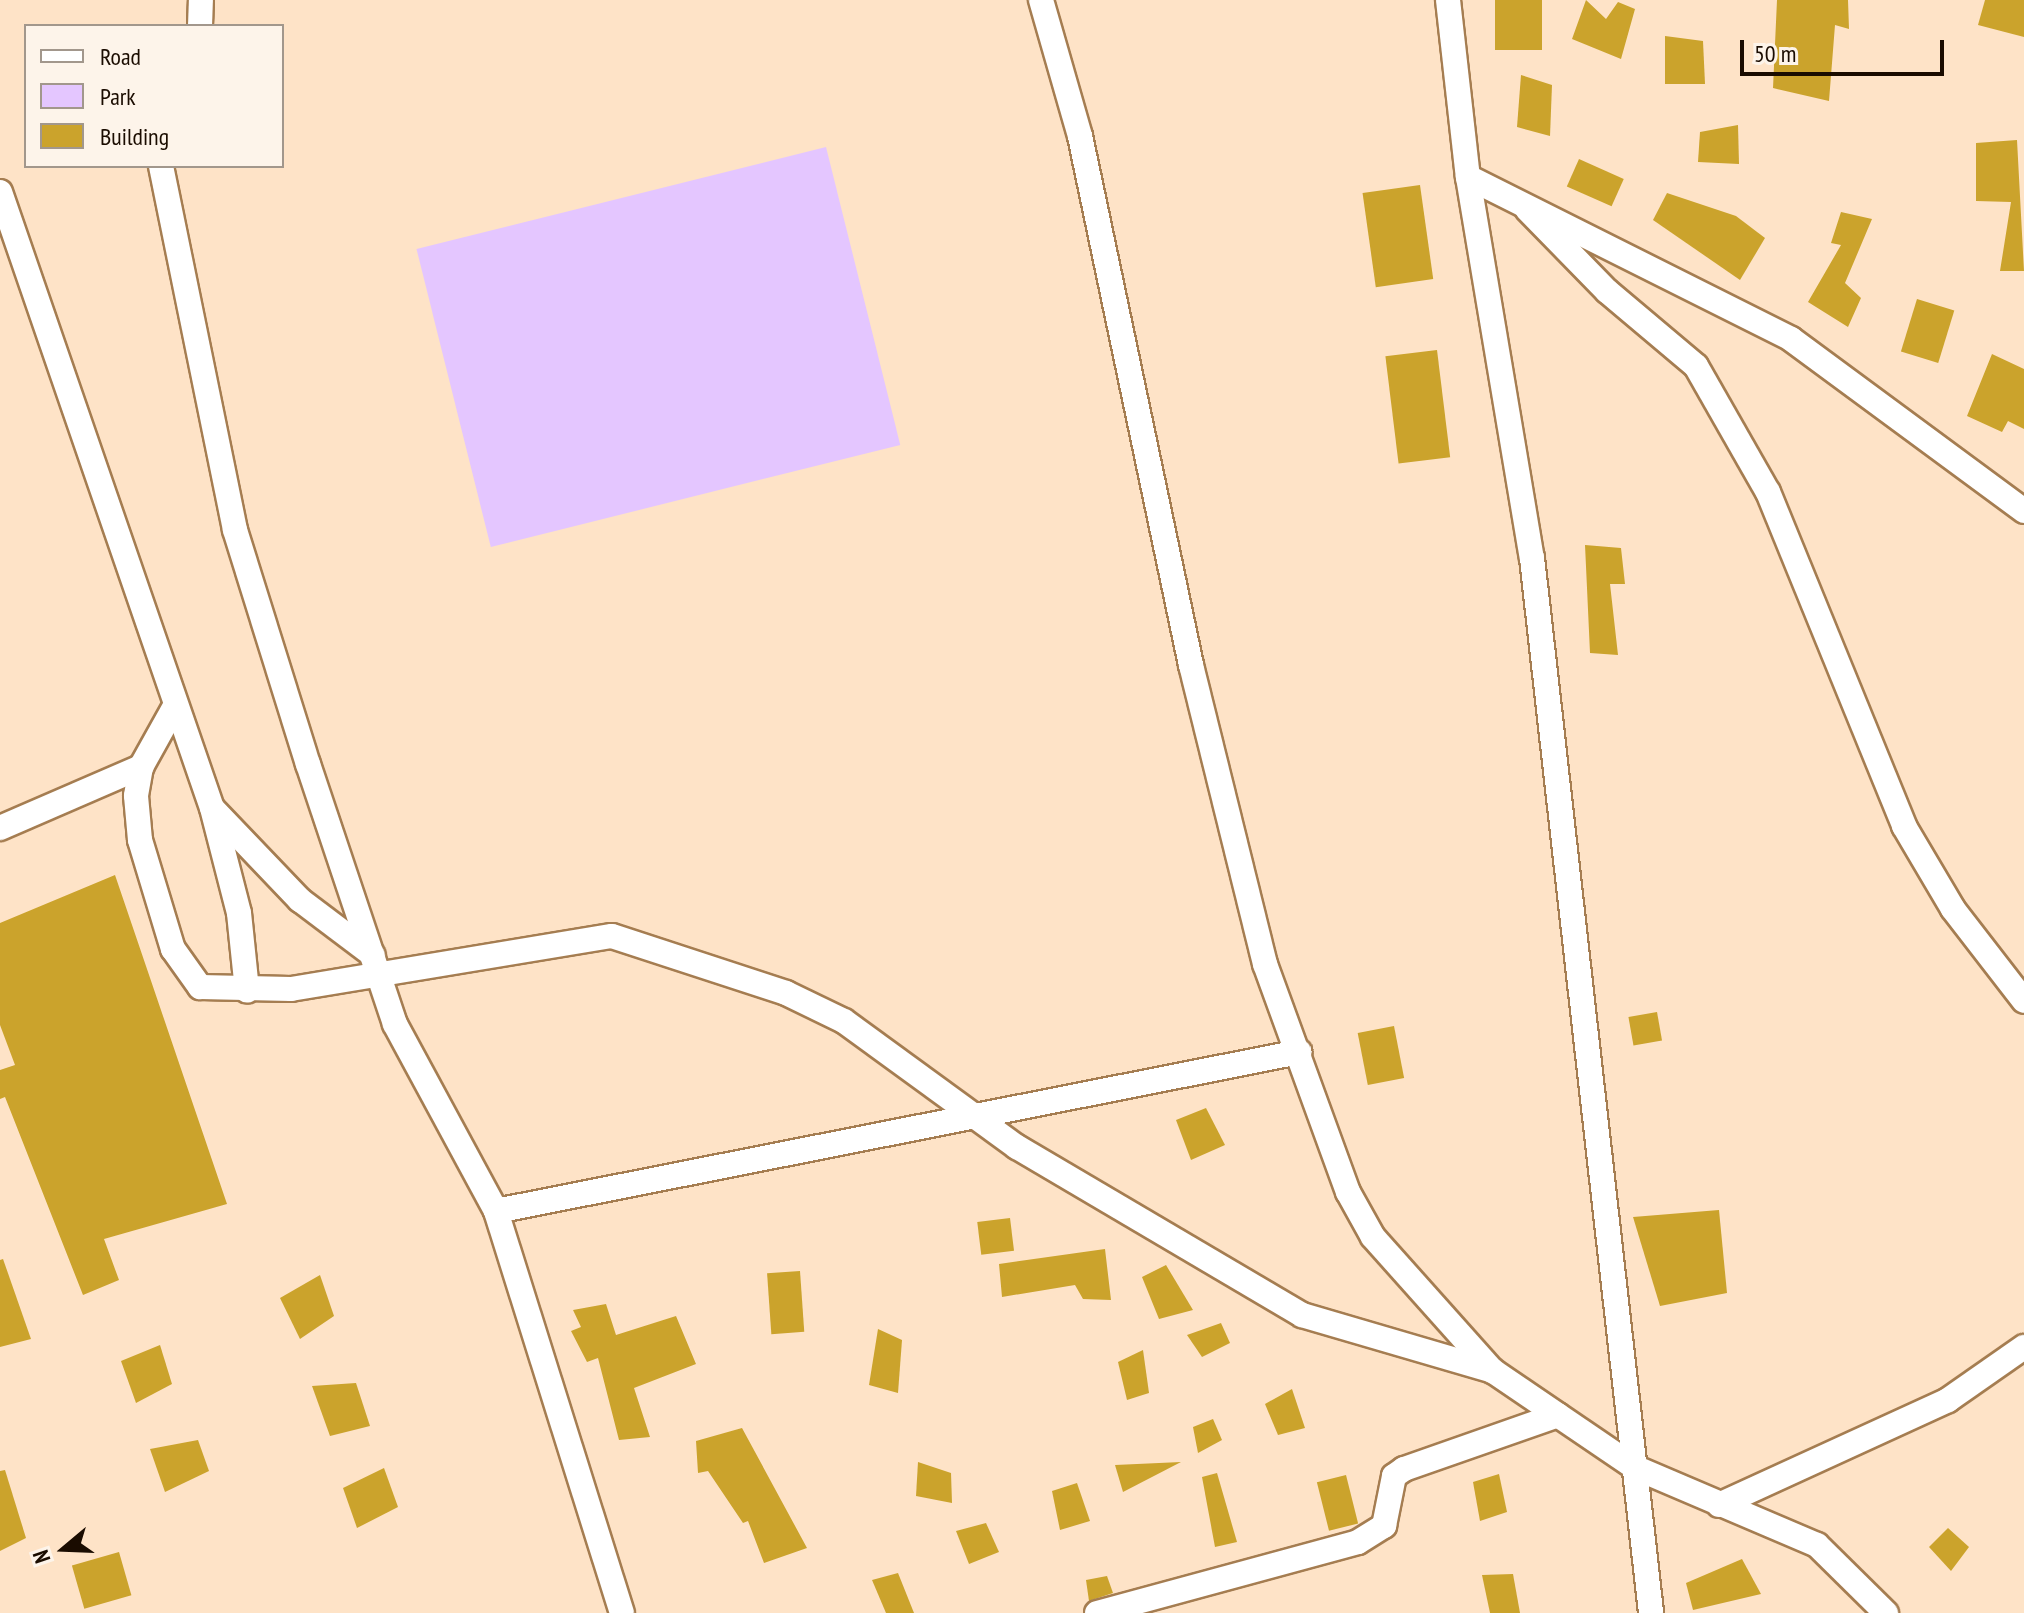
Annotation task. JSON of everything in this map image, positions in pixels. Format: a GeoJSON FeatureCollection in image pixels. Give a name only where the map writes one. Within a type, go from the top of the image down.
{"type":"FeatureCollection","features":[{"type":"Feature","properties":{"kind":"street"},"geometry":{"type":"LineString","coordinates":[[200,24],[201,0]]}},
{"type":"Feature","properties":{"kind":"street"},"geometry":{"type":"LineString","coordinates":[[1041,0],[1080,136],[1195,680],[1265,964],[1348,1192],[1373,1237],[1493,1371],[1634,1467],[1817,1545],[1886,1613]]}},
{"type":"Feature","properties":{"kind":"street"},"geometry":{"type":"LineString","coordinates":[[1448,0],[1468,177],[1532,558],[1651,1613]]}},
{"type":"Feature","properties":{"kind":"street"},"geometry":{"type":"LineString","coordinates":[[161,168],[235,530],[402,1037],[496,1211],[622,1613]]}},
{"type":"Feature","properties":{"kind":"street"},"geometry":{"type":"LineString","coordinates":[[1468,177],[1791,339],[2024,511]]}},
{"type":"Feature","properties":{"kind":"street"},"geometry":{"type":"LineString","coordinates":[[0,192],[212,808],[239,913],[247,991]]}},
{"type":"Feature","properties":{"kind":"street"},"geometry":{"type":"LineString","coordinates":[[1527,209],[1607,291],[1696,366],[1768,492],[1904,826],[1953,909],[2024,1001]]}},
{"type":"Feature","properties":{"kind":"street"},"geometry":{"type":"LineString","coordinates":[[175,706],[141,767],[140,840],[173,949],[200,987],[247,991],[377,964],[579,938],[640,942],[786,993],[844,1021],[971,1115],[1302,1315],[1493,1371]]}},
{"type":"Feature","properties":{"kind":"street"},"geometry":{"type":"LineString","coordinates":[[0,828],[141,767]]}},
{"type":"Feature","properties":{"kind":"street"},"geometry":{"type":"LineString","coordinates":[[212,808],[300,900],[377,964]]}},
{"type":"Feature","properties":{"kind":"street"},"geometry":{"type":"LineString","coordinates":[[496,1211],[1299,1052]]}},
{"type":"Feature","properties":{"kind":"street"},"geometry":{"type":"LineString","coordinates":[[1719,1505],[1948,1400],[2024,1347]]}},
{"type":"Feature","properties":{"kind":"street"},"geometry":{"type":"LineString","coordinates":[[1097,1613],[1358,1542],[1384,1526],[1394,1476],[1404,1469],[1558,1415]]}},
{"type":"Feature","properties":{"kind":"green space"},"geometry":{"type":"Polygon","coordinates":[[[826,147],[900,445],[491,547],[417,249],[826,147]]]}},
{"type":"Feature","properties":{"kind":"building"},"geometry":{"type":"Polygon","coordinates":[[[1495,0],[1542,0],[1542,50],[1495,50],[1495,0]]]}},
{"type":"Feature","properties":{"kind":"building"},"geometry":{"type":"Polygon","coordinates":[[[1586,0],[1606,19],[1618,2],[1635,9],[1621,59],[1572,39],[1586,0]]]}},
{"type":"Feature","properties":{"kind":"building"},"geometry":{"type":"Polygon","coordinates":[[[1777,0],[1848,0],[1849,29],[1835,25],[1829,101],[1773,88],[1777,0]]]}},
{"type":"Feature","properties":{"kind":"building"},"geometry":{"type":"Polygon","coordinates":[[[1985,0],[2024,0],[2024,37],[1978,25],[1985,0]]]}},
{"type":"Feature","properties":{"kind":"building"},"geometry":{"type":"Polygon","coordinates":[[[1665,36],[1703,41],[1705,84],[1665,84],[1665,36]]]}},
{"type":"Feature","properties":{"kind":"building"},"geometry":{"type":"Polygon","coordinates":[[[1521,75],[1552,85],[1550,136],[1517,127],[1521,75]]]}},
{"type":"Feature","properties":{"kind":"building"},"geometry":{"type":"Polygon","coordinates":[[[1738,125],[1739,164],[1698,162],[1700,132],[1738,125]]]}},
{"type":"Feature","properties":{"kind":"building"},"geometry":{"type":"Polygon","coordinates":[[[2017,140],[2024,271],[2000,271],[2011,202],[1976,201],[1976,143],[2017,140]]]}},
{"type":"Feature","properties":{"kind":"building"},"geometry":{"type":"Polygon","coordinates":[[[1579,159],[1624,179],[1612,206],[1567,186],[1579,159]]]}},
{"type":"Feature","properties":{"kind":"building"},"geometry":{"type":"Polygon","coordinates":[[[1420,185],[1433,279],[1376,287],[1363,193],[1420,185]]]}},
{"type":"Feature","properties":{"kind":"building"},"geometry":{"type":"Polygon","coordinates":[[[1667,193],[1736,216],[1765,238],[1740,280],[1653,220],[1667,193]]]}},
{"type":"Feature","properties":{"kind":"building"},"geometry":{"type":"Polygon","coordinates":[[[1841,212],[1872,219],[1845,283],[1861,298],[1848,327],[1808,302],[1841,245],[1831,243],[1841,212]]]}},
{"type":"Feature","properties":{"kind":"building"},"geometry":{"type":"Polygon","coordinates":[[[1917,299],[1954,310],[1938,363],[1901,352],[1917,299]]]}},
{"type":"Feature","properties":{"kind":"building"},"geometry":{"type":"Polygon","coordinates":[[[1437,350],[1450,457],[1399,464],[1385,356],[1437,350]]]}},
{"type":"Feature","properties":{"kind":"building"},"geometry":{"type":"Polygon","coordinates":[[[1992,354],[2024,369],[2024,429],[2008,421],[2002,432],[1967,416],[1992,354]]]}},
{"type":"Feature","properties":{"kind":"building"},"geometry":{"type":"Polygon","coordinates":[[[1585,545],[1621,548],[1625,584],[1610,584],[1618,655],[1590,653],[1585,545]]]}},
{"type":"Feature","properties":{"kind":"building"},"geometry":{"type":"Polygon","coordinates":[[[115,875],[227,1204],[104,1239],[119,1280],[83,1295],[5,1097],[0,1099],[0,1070],[15,1065],[0,1025],[0,923],[115,875]]]}},
{"type":"Feature","properties":{"kind":"building"},"geometry":{"type":"Polygon","coordinates":[[[1657,1012],[1662,1041],[1633,1046],[1628,1017],[1657,1012]]]}},
{"type":"Feature","properties":{"kind":"building"},"geometry":{"type":"Polygon","coordinates":[[[1394,1026],[1404,1078],[1368,1085],[1358,1033],[1394,1026]]]}},
{"type":"Feature","properties":{"kind":"building"},"geometry":{"type":"Polygon","coordinates":[[[1206,1108],[1225,1145],[1191,1160],[1176,1120],[1206,1108]]]}},
{"type":"Feature","properties":{"kind":"building"},"geometry":{"type":"Polygon","coordinates":[[[1719,1210],[1727,1293],[1660,1306],[1633,1217],[1719,1210]]]}},
{"type":"Feature","properties":{"kind":"building"},"geometry":{"type":"Polygon","coordinates":[[[1010,1218],[1014,1251],[981,1255],[977,1222],[1010,1218]]]}},
{"type":"Feature","properties":{"kind":"building"},"geometry":{"type":"Polygon","coordinates":[[[1105,1249],[1111,1300],[1083,1299],[1075,1285],[1002,1297],[999,1264],[1105,1249]]]}},
{"type":"Feature","properties":{"kind":"building"},"geometry":{"type":"Polygon","coordinates":[[[3,1259],[31,1339],[0,1347],[0,1260],[3,1259]]]}},
{"type":"Feature","properties":{"kind":"building"},"geometry":{"type":"Polygon","coordinates":[[[1166,1265],[1193,1310],[1159,1319],[1142,1277],[1166,1265]]]}},
{"type":"Feature","properties":{"kind":"building"},"geometry":{"type":"Polygon","coordinates":[[[800,1271],[804,1332],[771,1334],[767,1273],[800,1271]]]}},
{"type":"Feature","properties":{"kind":"building"},"geometry":{"type":"Polygon","coordinates":[[[320,1275],[334,1316],[300,1339],[280,1298],[320,1275]]]}},
{"type":"Feature","properties":{"kind":"building"},"geometry":{"type":"Polygon","coordinates":[[[606,1304],[616,1335],[676,1316],[696,1364],[634,1388],[650,1437],[619,1440],[598,1358],[587,1362],[571,1331],[581,1327],[573,1310],[606,1304]]]}},
{"type":"Feature","properties":{"kind":"building"},"geometry":{"type":"Polygon","coordinates":[[[1221,1323],[1230,1343],[1202,1357],[1187,1335],[1221,1323]]]}},
{"type":"Feature","properties":{"kind":"building"},"geometry":{"type":"Polygon","coordinates":[[[878,1329],[902,1340],[898,1393],[869,1385],[878,1329]]]}},
{"type":"Feature","properties":{"kind":"building"},"geometry":{"type":"Polygon","coordinates":[[[160,1345],[172,1384],[136,1403],[121,1361],[160,1345]]]}},
{"type":"Feature","properties":{"kind":"building"},"geometry":{"type":"Polygon","coordinates":[[[1143,1350],[1149,1393],[1127,1400],[1118,1362],[1143,1350]]]}},
{"type":"Feature","properties":{"kind":"building"},"geometry":{"type":"Polygon","coordinates":[[[356,1383],[370,1426],[330,1436],[312,1386],[356,1383]]]}},
{"type":"Feature","properties":{"kind":"building"},"geometry":{"type":"Polygon","coordinates":[[[1292,1389],[1305,1428],[1278,1435],[1265,1404],[1292,1389]]]}},
{"type":"Feature","properties":{"kind":"building"},"geometry":{"type":"Polygon","coordinates":[[[1213,1419],[1222,1440],[1198,1453],[1193,1427],[1213,1419]]]}},
{"type":"Feature","properties":{"kind":"building"},"geometry":{"type":"Polygon","coordinates":[[[742,1428],[807,1548],[764,1563],[748,1521],[743,1523],[708,1471],[698,1473],[696,1441],[742,1428]]]}},
{"type":"Feature","properties":{"kind":"building"},"geometry":{"type":"Polygon","coordinates":[[[198,1440],[209,1471],[165,1492],[150,1449],[198,1440]]]}},
{"type":"Feature","properties":{"kind":"building"},"geometry":{"type":"Polygon","coordinates":[[[918,1462],[951,1473],[952,1503],[916,1496],[918,1462]]]}},
{"type":"Feature","properties":{"kind":"building"},"geometry":{"type":"Polygon","coordinates":[[[1181,1462],[1123,1492],[1115,1465],[1181,1462]]]}},
{"type":"Feature","properties":{"kind":"building"},"geometry":{"type":"Polygon","coordinates":[[[384,1468],[398,1507],[357,1528],[343,1488],[384,1468]]]}},
{"type":"Feature","properties":{"kind":"building"},"geometry":{"type":"Polygon","coordinates":[[[5,1470],[26,1538],[0,1551],[0,1471],[5,1470]]]}},
{"type":"Feature","properties":{"kind":"building"},"geometry":{"type":"Polygon","coordinates":[[[1217,1473],[1237,1542],[1215,1547],[1202,1477],[1217,1473]]]}},
{"type":"Feature","properties":{"kind":"building"},"geometry":{"type":"Polygon","coordinates":[[[1499,1474],[1507,1512],[1480,1521],[1473,1482],[1499,1474]]]}},
{"type":"Feature","properties":{"kind":"building"},"geometry":{"type":"Polygon","coordinates":[[[1346,1475],[1358,1524],[1329,1531],[1317,1482],[1346,1475]]]}},
{"type":"Feature","properties":{"kind":"building"},"geometry":{"type":"Polygon","coordinates":[[[1077,1483],[1090,1521],[1060,1530],[1052,1491],[1077,1483]]]}},
{"type":"Feature","properties":{"kind":"building"},"geometry":{"type":"Polygon","coordinates":[[[986,1523],[999,1552],[969,1564],[956,1531],[986,1523]]]}},
{"type":"Feature","properties":{"kind":"building"},"geometry":{"type":"Polygon","coordinates":[[[1948,1528],[1969,1547],[1951,1571],[1929,1547],[1948,1528]]]}},
{"type":"Feature","properties":{"kind":"building"},"geometry":{"type":"Polygon","coordinates":[[[119,1552],[131,1595],[84,1609],[72,1566],[119,1552]]]}},
{"type":"Feature","properties":{"kind":"building"},"geometry":{"type":"Polygon","coordinates":[[[1742,1559],[1761,1594],[1693,1610],[1686,1583],[1742,1559]]]}},
{"type":"Feature","properties":{"kind":"building"},"geometry":{"type":"Polygon","coordinates":[[[898,1573],[914,1613],[886,1613],[872,1580],[898,1573]]]}},
{"type":"Feature","properties":{"kind":"building"},"geometry":{"type":"Polygon","coordinates":[[[1513,1574],[1520,1613],[1490,1613],[1482,1575],[1513,1574]]]}},
{"type":"Feature","properties":{"kind":"building"},"geometry":{"type":"Polygon","coordinates":[[[1107,1576],[1113,1593],[1089,1601],[1086,1580],[1107,1576]]]}}]}
